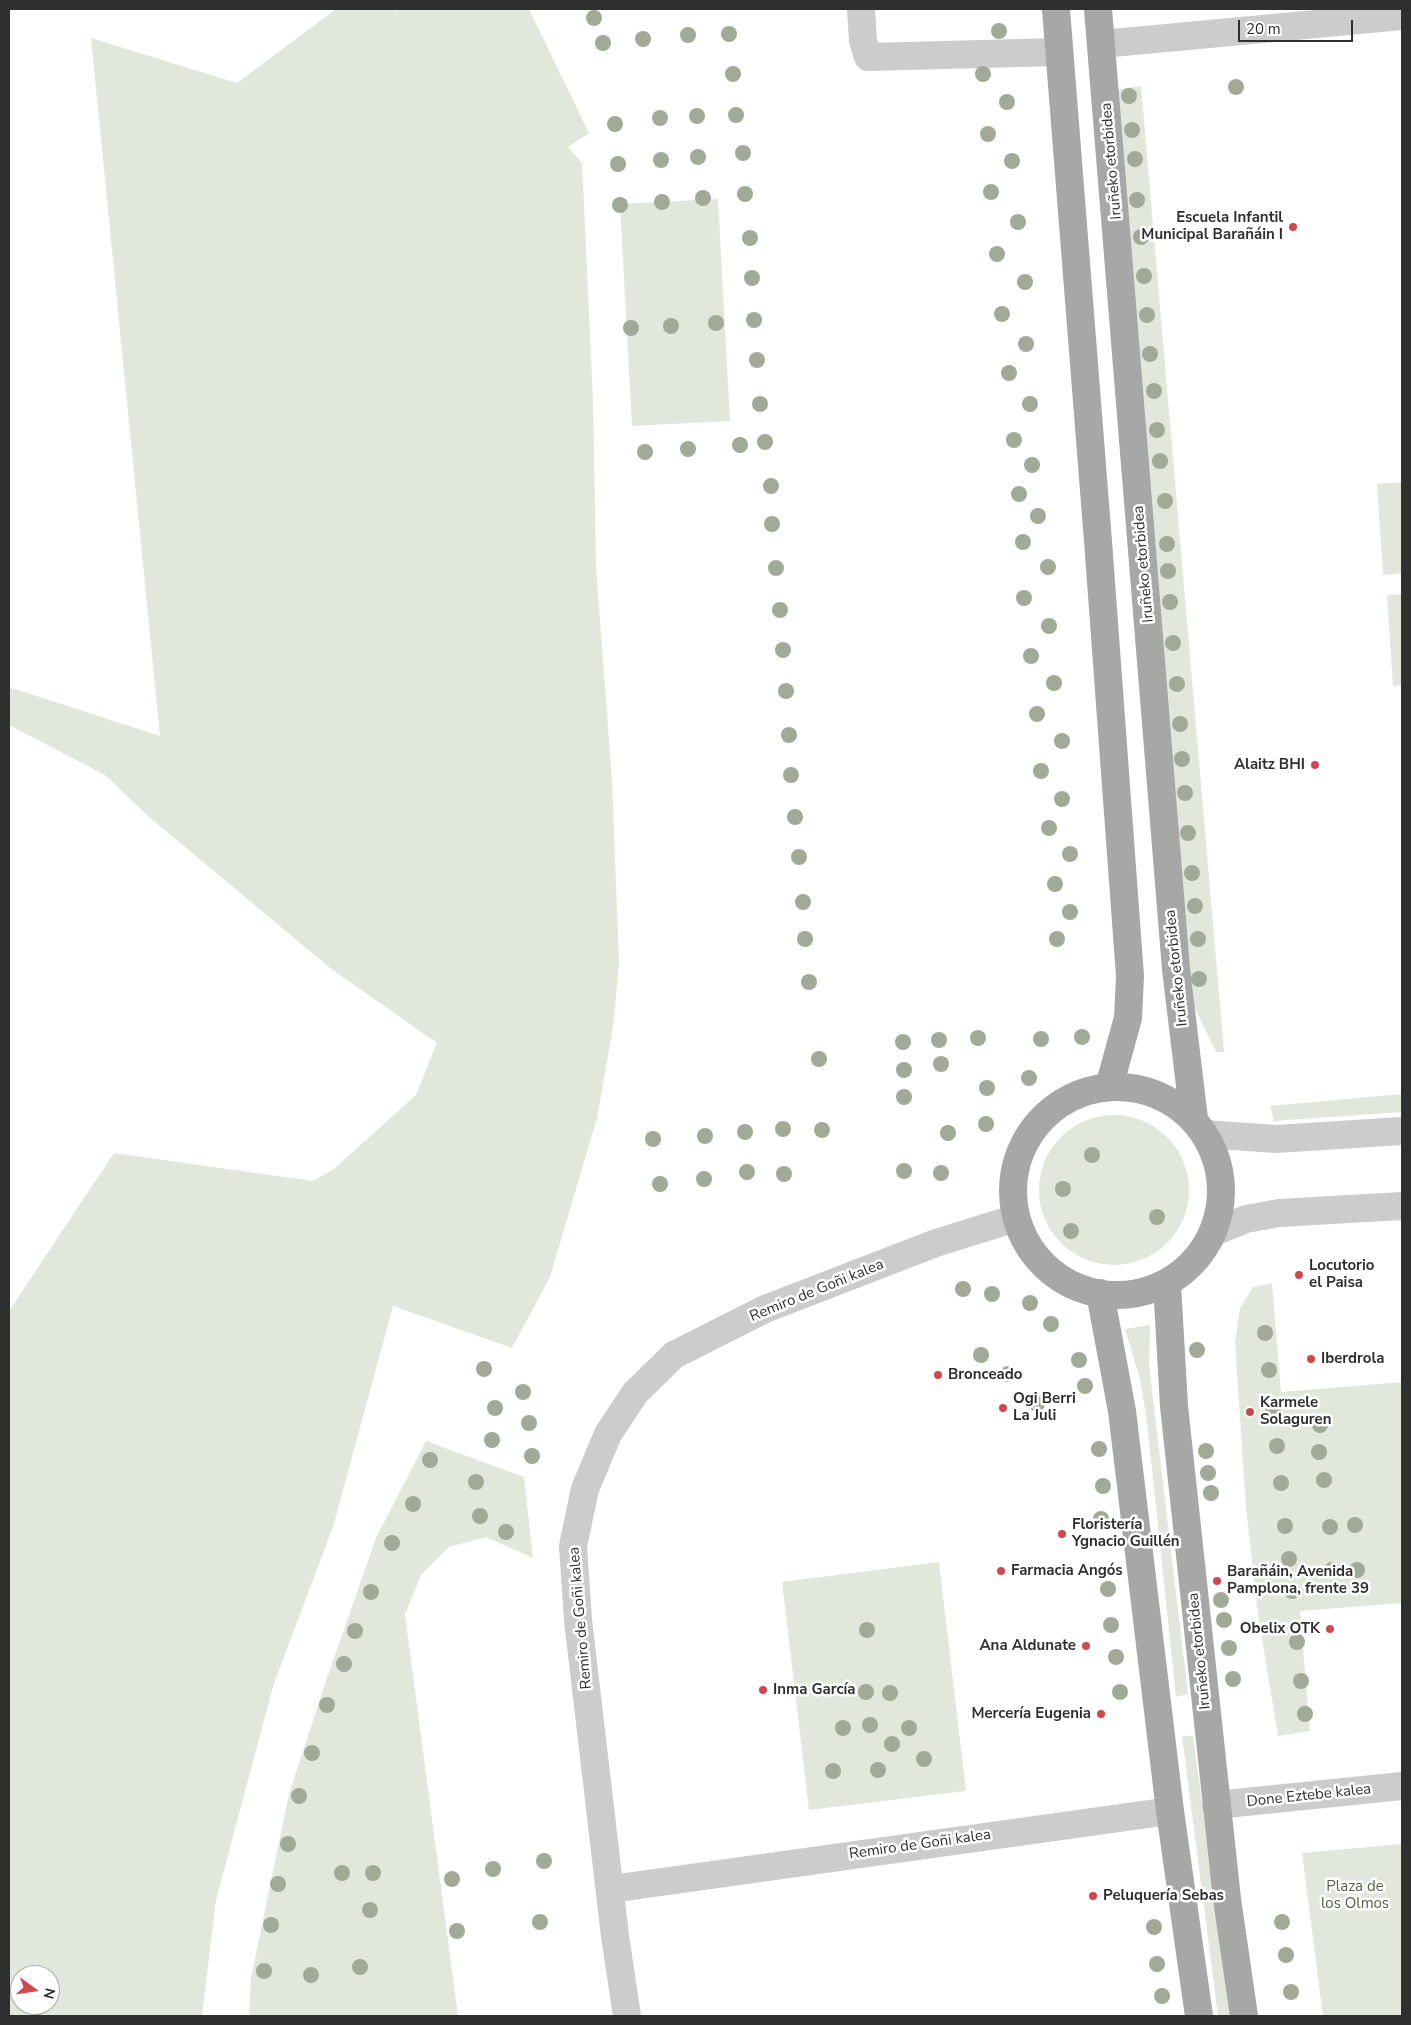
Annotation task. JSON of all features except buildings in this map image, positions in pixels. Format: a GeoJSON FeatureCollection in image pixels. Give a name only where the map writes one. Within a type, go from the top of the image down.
{"type":"FeatureCollection","features":[{"type":"Feature","properties":{"kind":"main road"},"geometry":{"type":"LineString","coordinates":[[1056,9],[1097,521],[1130,976],[1128,1018],[1109,1087]]}},
{"type":"Feature","properties":{"kind":"main road","name":"Iruñeko etorbidea"},"geometry":{"type":"LineString","coordinates":[[1098,9],[1176,969],[1199,1127]]}},
{"type":"Feature","properties":{"kind":"main road"},"geometry":{"type":"LineString","coordinates":[[1109,1087],[1140,1088],[1169,1100],[1199,1127],[1219,1165],[1222,1199],[1214,1232],[1195,1262],[1167,1284],[1133,1296],[1100,1292],[1070,1285],[1046,1268],[1028,1245],[1016,1218],[1013,1182],[1022,1147],[1044,1117],[1073,1096],[1109,1087]]}},
{"type":"Feature","properties":{"kind":"main road","name":"Iruñeko etorbidea"},"geometry":{"type":"LineString","coordinates":[[1167,1284],[1174,1406],[1216,1805],[1244,2016]]}},
{"type":"Feature","properties":{"kind":"main road"},"geometry":{"type":"LineString","coordinates":[[1100,1292],[1122,1411],[1170,1811],[1199,2016]]}},
{"type":"Feature","properties":{"kind":"street"},"geometry":{"type":"LineString","coordinates":[[861,9],[863,41],[868,57],[1059,52]]}},
{"type":"Feature","properties":{"kind":"street"},"geometry":{"type":"LineString","coordinates":[[1102,44],[1402,16]]}},
{"type":"Feature","properties":{"kind":"street"},"geometry":{"type":"LineString","coordinates":[[1199,1127],[1276,1139],[1402,1131]]}},
{"type":"Feature","properties":{"kind":"street"},"geometry":{"type":"LineString","coordinates":[[1214,1232],[1246,1219],[1279,1213],[1402,1206]]}},
{"type":"Feature","properties":{"kind":"street","name":"Remiro de Goñi kalea"},"geometry":{"type":"LineString","coordinates":[[627,2016],[578,1620],[573,1546],[585,1489],[608,1434],[635,1393],[674,1355],[765,1309],[936,1243],[1016,1218]]}},
{"type":"Feature","properties":{"kind":"street","name":"Done Eztebe kalea"},"geometry":{"type":"LineString","coordinates":[[1216,1805],[1402,1786]]}},
{"type":"Feature","properties":{"kind":"street","name":"Remiro de Goñi kalea"},"geometry":{"type":"LineString","coordinates":[[611,1889],[1170,1811]]}},
{"type":"Feature","properties":{"kind":"green space"},"geometry":{"type":"Polygon","coordinates":[[[336,9],[395,9],[394,12],[398,9],[529,9],[589,133],[568,147],[582,163],[593,400],[596,567],[612,780],[619,964],[613,1027],[597,1118],[550,1277],[512,1348],[393,1306],[333,1527],[274,1683],[216,1900],[202,2016],[9,2016],[9,1311],[114,1153],[313,1181],[335,1168],[416,1095],[437,1043],[330,968],[149,817],[105,775],[9,725],[9,687],[160,736],[91,38],[237,83],[336,9]]]}},
{"type":"Feature","properties":{"kind":"green space"},"geometry":{"type":"Polygon","coordinates":[[[1141,86],[1224,1052],[1216,1052],[1176,969],[1106,91],[1141,86]]]}},
{"type":"Feature","properties":{"kind":"green space"},"geometry":{"type":"Polygon","coordinates":[[[718,199],[730,421],[632,426],[620,204],[718,199]]]}},
{"type":"Feature","properties":{"kind":"green space"},"geometry":{"type":"Polygon","coordinates":[[[1402,482],[1402,573],[1383,575],[1377,484],[1402,482]]]}},
{"type":"Feature","properties":{"kind":"green space"},"geometry":{"type":"Polygon","coordinates":[[[1402,594],[1402,685],[1393,686],[1387,595],[1402,594]]]}},
{"type":"Feature","properties":{"kind":"green space"},"geometry":{"type":"Polygon","coordinates":[[[1402,1094],[1402,1112],[1274,1121],[1270,1106],[1402,1094]]]}},
{"type":"Feature","properties":{"kind":"green space"},"geometry":{"type":"Polygon","coordinates":[[[1114,1115],[1143,1121],[1167,1137],[1183,1161],[1189,1190],[1183,1219],[1167,1243],[1143,1259],[1114,1265],[1085,1259],[1061,1243],[1045,1219],[1039,1190],[1045,1161],[1061,1137],[1085,1121],[1114,1115]]]}},
{"type":"Feature","properties":{"kind":"green space"},"geometry":{"type":"Polygon","coordinates":[[[1272,1283],[1281,1392],[1402,1382],[1402,1603],[1300,1611],[1310,1731],[1278,1736],[1258,1614],[1246,1508],[1235,1342],[1240,1308],[1253,1287],[1272,1283]]]}},
{"type":"Feature","properties":{"kind":"green space"},"geometry":{"type":"Polygon","coordinates":[[[1150,1325],[1149,1365],[1188,1694],[1176,1697],[1147,1422],[1140,1379],[1125,1329],[1150,1325]]]}},
{"type":"Feature","properties":{"kind":"green space"},"geometry":{"type":"Polygon","coordinates":[[[426,1441],[524,1477],[533,1558],[486,1537],[449,1547],[421,1575],[405,1615],[458,2016],[249,2016],[251,1978],[289,1794],[376,1538],[426,1441]]]}},
{"type":"Feature","properties":{"kind":"green space"},"geometry":{"type":"Polygon","coordinates":[[[939,1562],[966,1791],[809,1810],[782,1582],[939,1562]]]}},
{"type":"Feature","properties":{"kind":"green space"},"geometry":{"type":"Polygon","coordinates":[[[1182,1736],[1193,1736],[1231,2016],[1218,2016],[1182,1736]]]}},
{"type":"Feature","properties":{"kind":"green space","name":"Plaza de los Olmos"},"geometry":{"type":"Polygon","coordinates":[[[1402,1844],[1402,2016],[1323,2016],[1302,1853],[1402,1844]]]}},
{"type":"Feature","properties":{"kind":"place","name":"Escuela Infantil Municipal Barañáin I"},"geometry":{"type":"Point","coordinates":[1293,227]}},
{"type":"Feature","properties":{"kind":"place","name":"Alaitz BHI"},"geometry":{"type":"Point","coordinates":[1315,765]}},
{"type":"Feature","properties":{"kind":"place","name":"Locutorio el Paisa"},"geometry":{"type":"Point","coordinates":[1299,1275]}},
{"type":"Feature","properties":{"kind":"place","name":"Iberdrola"},"geometry":{"type":"Point","coordinates":[1311,1359]}},
{"type":"Feature","properties":{"kind":"place","name":"Bronceado"},"geometry":{"type":"Point","coordinates":[938,1375]}},
{"type":"Feature","properties":{"kind":"place","name":"Ogi Berri La Juli"},"geometry":{"type":"Point","coordinates":[1003,1408]}},
{"type":"Feature","properties":{"kind":"place","name":"Karmele Solaguren"},"geometry":{"type":"Point","coordinates":[1250,1412]}},
{"type":"Feature","properties":{"kind":"place","name":"Floristería Ygnacio Guillén"},"geometry":{"type":"Point","coordinates":[1062,1534]}},
{"type":"Feature","properties":{"kind":"place","name":"Farmacia Angós"},"geometry":{"type":"Point","coordinates":[1001,1571]}},
{"type":"Feature","properties":{"kind":"place","name":"Barañáin, Avenida Pamplona, frente 39"},"geometry":{"type":"Point","coordinates":[1217,1581]}},
{"type":"Feature","properties":{"kind":"place","name":"Obelix OTK"},"geometry":{"type":"Point","coordinates":[1330,1629]}},
{"type":"Feature","properties":{"kind":"place","name":"Ana Aldunate"},"geometry":{"type":"Point","coordinates":[1086,1646]}},
{"type":"Feature","properties":{"kind":"place","name":"Inma García"},"geometry":{"type":"Point","coordinates":[763,1690]}},
{"type":"Feature","properties":{"kind":"place","name":"Mercería Eugenia"},"geometry":{"type":"Point","coordinates":[1101,1714]}},
{"type":"Feature","properties":{"kind":"place","name":"Peluquería Sebas"},"geometry":{"type":"Point","coordinates":[1093,1896]}}]}
